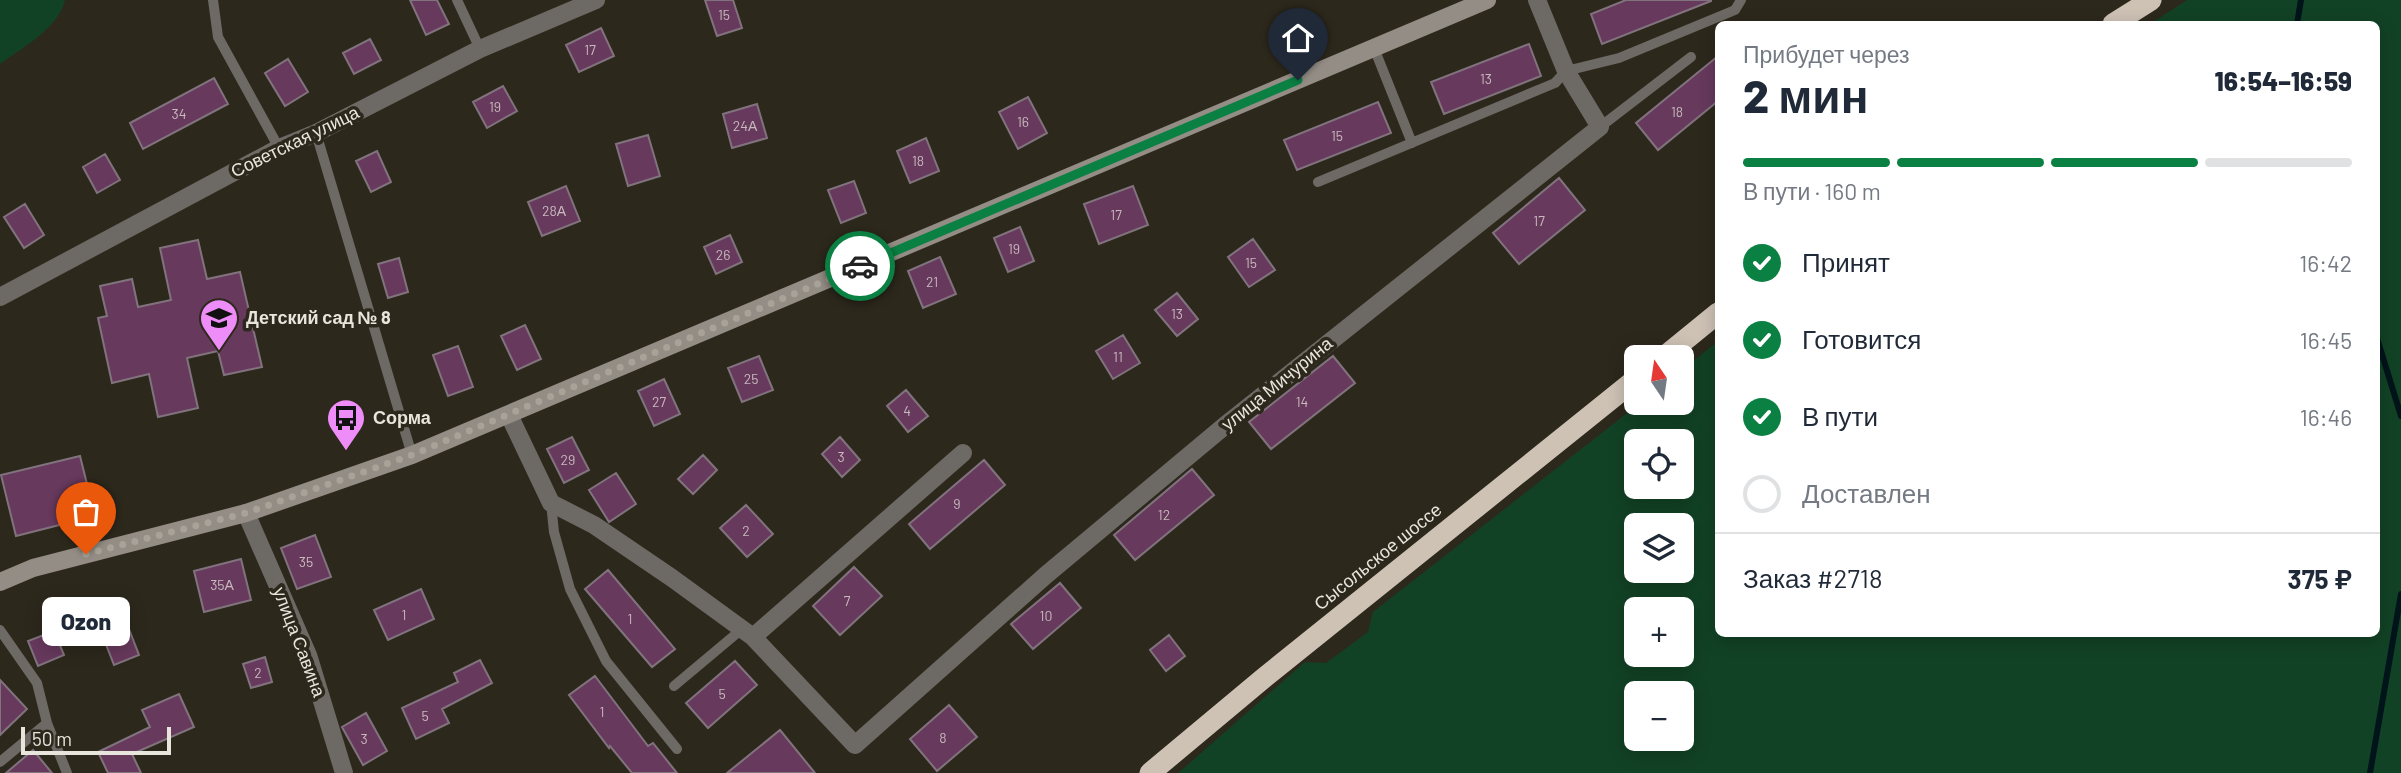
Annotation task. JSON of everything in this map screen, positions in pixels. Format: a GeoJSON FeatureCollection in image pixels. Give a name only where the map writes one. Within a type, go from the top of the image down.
{"type":"FeatureCollection","features":[{"type":"Feature","properties":{"kind":"highway"},"geometry":{"type":"LineString","coordinates":[[2118,21],[2151,0]]}},
{"type":"Feature","properties":{"kind":"highway"},"geometry":{"type":"LineString","coordinates":[[1679,345],[1715,315]]}},
{"type":"Feature","properties":{"kind":"highway","name":"Сысольское шоссе"},"geometry":{"type":"LineString","coordinates":[[1150,773],[1265,677],[1624,389]]}},
{"type":"Feature","properties":{"kind":"main road"},"geometry":{"type":"LineString","coordinates":[[0,582],[33,568],[246,513],[412,455],[1484,0]]}},
{"type":"Feature","properties":{"kind":"street","name":"Советская улица"},"geometry":{"type":"LineString","coordinates":[[0,297],[279,148],[316,133],[480,49],[596,0]]}},
{"type":"Feature","properties":{"kind":"street"},"geometry":{"type":"LineString","coordinates":[[1538,0],[1566,71],[1600,128]]}},
{"type":"Feature","properties":{"kind":"street","name":"улица Мичурина"},"geometry":{"type":"LineString","coordinates":[[748,633],[855,745],[1046,575],[1228,423],[1600,128]]}},
{"type":"Feature","properties":{"kind":"street"},"geometry":{"type":"LineString","coordinates":[[509,415],[551,503],[594,525],[748,633],[963,453]]}},
{"type":"Feature","properties":{"kind":"street","name":"улица Савина"},"geometry":{"type":"LineString","coordinates":[[246,513],[308,655],[344,773]]}},
{"type":"Feature","properties":{"kind":"lane"},"geometry":{"type":"LineString","coordinates":[[212,0],[218,37],[279,148]]}},
{"type":"Feature","properties":{"kind":"lane"},"geometry":{"type":"LineString","coordinates":[[457,0],[480,49]]}},
{"type":"Feature","properties":{"kind":"lane"},"geometry":{"type":"LineString","coordinates":[[1318,182],[1555,83],[1566,71],[1642,50],[1735,10],[1741,0]]}},
{"type":"Feature","properties":{"kind":"lane"},"geometry":{"type":"LineString","coordinates":[[1374,48],[1412,143]]}},
{"type":"Feature","properties":{"kind":"lane"},"geometry":{"type":"LineString","coordinates":[[1600,128],[1691,57]]}},
{"type":"Feature","properties":{"kind":"lane"},"geometry":{"type":"LineString","coordinates":[[316,133],[412,455]]}},
{"type":"Feature","properties":{"kind":"lane"},"geometry":{"type":"LineString","coordinates":[[551,503],[554,532],[570,589],[606,661],[677,749]]}},
{"type":"Feature","properties":{"kind":"lane"},"geometry":{"type":"LineString","coordinates":[[0,630],[37,683],[47,723],[67,773]]}},
{"type":"Feature","properties":{"kind":"lane"},"geometry":{"type":"LineString","coordinates":[[674,686],[748,633]]}},
{"type":"Feature","properties":{"kind":"lane"},"geometry":{"type":"LineString","coordinates":[[0,762],[47,723]]}},
{"type":"Feature","properties":{"kind":"green space"},"geometry":{"type":"Polygon","coordinates":[[[0,0],[65,0],[47,29],[0,64],[0,0]]]}},
{"type":"Feature","properties":{"kind":"green space"},"geometry":{"type":"Polygon","coordinates":[[[2187,0],[2401,0],[2401,773],[1178,773],[1305,662],[1326,663],[1368,632],[1373,612],[1625,415],[1694,415],[1694,360],[1715,343],[1715,637],[2380,637],[2380,21],[2155,21],[2187,0]]]}},
{"type":"Feature","properties":{"kind":"building"},"geometry":{"type":"Polygon","coordinates":[[[410,0],[437,0],[449,24],[426,35],[410,0]]]}},
{"type":"Feature","properties":{"kind":"building"},"geometry":{"type":"Polygon","coordinates":[[[705,0],[733,0],[742,28],[717,36],[705,0]]]}},
{"type":"Feature","properties":{"kind":"building"},"geometry":{"type":"Polygon","coordinates":[[[1626,0],[1711,1],[1602,44],[1591,14],[1626,0]]]}},
{"type":"Feature","properties":{"kind":"building"},"geometry":{"type":"Polygon","coordinates":[[[601,28],[614,56],[579,72],[566,45],[601,28]]]}},
{"type":"Feature","properties":{"kind":"building"},"geometry":{"type":"Polygon","coordinates":[[[370,39],[381,60],[354,74],[343,53],[370,39]]]}},
{"type":"Feature","properties":{"kind":"building"},"geometry":{"type":"Polygon","coordinates":[[[1529,44],[1541,76],[1444,114],[1431,82],[1529,44]]]}},
{"type":"Feature","properties":{"kind":"building"},"geometry":{"type":"Polygon","coordinates":[[[1715,58],[1715,103],[1658,150],[1636,123],[1715,58]]]}},
{"type":"Feature","properties":{"kind":"building"},"geometry":{"type":"Polygon","coordinates":[[[288,59],[308,92],[285,106],[265,73],[288,59]]]}},
{"type":"Feature","properties":{"kind":"building"},"geometry":{"type":"Polygon","coordinates":[[[214,78],[228,104],[143,149],[130,123],[214,78]]]}},
{"type":"Feature","properties":{"kind":"building"},"geometry":{"type":"Polygon","coordinates":[[[503,86],[517,111],[487,128],[473,102],[503,86]]]}},
{"type":"Feature","properties":{"kind":"building"},"geometry":{"type":"Polygon","coordinates":[[[1028,97],[1047,133],[1018,149],[999,112],[1028,97]]]}},
{"type":"Feature","properties":{"kind":"building"},"geometry":{"type":"Polygon","coordinates":[[[1378,102],[1391,133],[1297,170],[1284,140],[1378,102]]]}},
{"type":"Feature","properties":{"kind":"building"},"geometry":{"type":"Polygon","coordinates":[[[757,104],[767,138],[732,148],[723,114],[757,104]]]}},
{"type":"Feature","properties":{"kind":"building"},"geometry":{"type":"Polygon","coordinates":[[[648,135],[660,176],[628,186],[616,144],[648,135]]]}},
{"type":"Feature","properties":{"kind":"building"},"geometry":{"type":"Polygon","coordinates":[[[926,138],[939,171],[910,183],[897,151],[926,138]]]}},
{"type":"Feature","properties":{"kind":"building"},"geometry":{"type":"Polygon","coordinates":[[[377,151],[391,182],[371,192],[356,161],[377,151]]]}},
{"type":"Feature","properties":{"kind":"building"},"geometry":{"type":"Polygon","coordinates":[[[105,154],[120,180],[97,193],[83,167],[105,154]]]}},
{"type":"Feature","properties":{"kind":"building"},"geometry":{"type":"Polygon","coordinates":[[[1559,178],[1585,210],[1519,264],[1493,233],[1559,178]]]}},
{"type":"Feature","properties":{"kind":"building"},"geometry":{"type":"Polygon","coordinates":[[[854,181],[866,213],[841,223],[828,190],[854,181]]]}},
{"type":"Feature","properties":{"kind":"building"},"geometry":{"type":"Polygon","coordinates":[[[566,186],[580,221],[542,236],[528,202],[566,186]]]}},
{"type":"Feature","properties":{"kind":"building"},"geometry":{"type":"Polygon","coordinates":[[[1133,186],[1148,225],[1099,244],[1084,204],[1133,186]]]}},
{"type":"Feature","properties":{"kind":"building"},"geometry":{"type":"Polygon","coordinates":[[[25,204],[44,235],[24,248],[4,217],[25,204]]]}},
{"type":"Feature","properties":{"kind":"building"},"geometry":{"type":"Polygon","coordinates":[[[1020,227],[1034,261],[1008,272],[994,238],[1020,227]]]}},
{"type":"Feature","properties":{"kind":"building"},"geometry":{"type":"Polygon","coordinates":[[[730,235],[742,262],[716,274],[704,247],[730,235]]]}},
{"type":"Feature","properties":{"kind":"building"},"geometry":{"type":"Polygon","coordinates":[[[1253,239],[1275,270],[1249,287],[1228,257],[1253,239]]]}},
{"type":"Feature","properties":{"kind":"building"},"geometry":{"type":"Polygon","coordinates":[[[198,240],[207,279],[240,272],[262,367],[224,375],[218,351],[187,358],[198,408],[158,417],[149,374],[112,383],[98,318],[107,316],[100,286],[132,279],[138,307],[171,300],[160,248],[198,240]]]}},
{"type":"Feature","properties":{"kind":"building"},"geometry":{"type":"Polygon","coordinates":[[[940,257],[956,294],[923,308],[908,271],[940,257]]]}},
{"type":"Feature","properties":{"kind":"building"},"geometry":{"type":"Polygon","coordinates":[[[399,258],[408,292],[388,298],[378,264],[399,258]]]}},
{"type":"Feature","properties":{"kind":"building"},"geometry":{"type":"Polygon","coordinates":[[[1177,293],[1198,319],[1177,336],[1155,310],[1177,293]]]}},
{"type":"Feature","properties":{"kind":"building"},"geometry":{"type":"Polygon","coordinates":[[[525,325],[541,359],[517,370],[501,336],[525,325]]]}},
{"type":"Feature","properties":{"kind":"building"},"geometry":{"type":"Polygon","coordinates":[[[1123,335],[1140,363],[1113,379],[1096,351],[1123,335]]]}},
{"type":"Feature","properties":{"kind":"building"},"geometry":{"type":"Polygon","coordinates":[[[458,346],[473,387],[448,396],[433,355],[458,346]]]}},
{"type":"Feature","properties":{"kind":"building"},"geometry":{"type":"Polygon","coordinates":[[[759,356],[773,390],[742,402],[728,368],[759,356]]]}},
{"type":"Feature","properties":{"kind":"building"},"geometry":{"type":"Polygon","coordinates":[[[1333,356],[1355,383],[1271,449],[1249,422],[1333,356]]]}},
{"type":"Feature","properties":{"kind":"building"},"geometry":{"type":"Polygon","coordinates":[[[664,379],[680,414],[654,426],[638,391],[664,379]]]}},
{"type":"Feature","properties":{"kind":"building"},"geometry":{"type":"Polygon","coordinates":[[[906,390],[928,416],[908,432],[887,406],[906,390]]]}},
{"type":"Feature","properties":{"kind":"building"},"geometry":{"type":"Polygon","coordinates":[[[572,437],[589,470],[564,483],[547,449],[572,437]]]}},
{"type":"Feature","properties":{"kind":"building"},"geometry":{"type":"Polygon","coordinates":[[[840,437],[860,460],[842,477],[822,454],[840,437]]]}},
{"type":"Feature","properties":{"kind":"building"},"geometry":{"type":"Polygon","coordinates":[[[703,455],[717,470],[693,494],[678,479],[703,455]]]}},
{"type":"Feature","properties":{"kind":"building"},"geometry":{"type":"Polygon","coordinates":[[[80,456],[95,516],[16,536],[1,475],[80,456]]]}},
{"type":"Feature","properties":{"kind":"building"},"geometry":{"type":"Polygon","coordinates":[[[984,460],[1005,485],[930,549],[909,524],[984,460]]]}},
{"type":"Feature","properties":{"kind":"building"},"geometry":{"type":"Polygon","coordinates":[[[1192,469],[1214,495],[1135,560],[1114,535],[1192,469]]]}},
{"type":"Feature","properties":{"kind":"building"},"geometry":{"type":"Polygon","coordinates":[[[616,473],[636,504],[609,522],[589,490],[616,473]]]}},
{"type":"Feature","properties":{"kind":"building"},"geometry":{"type":"Polygon","coordinates":[[[746,505],[773,534],[747,557],[720,528],[746,505]]]}},
{"type":"Feature","properties":{"kind":"building"},"geometry":{"type":"Polygon","coordinates":[[[315,535],[331,577],[297,589],[281,548],[315,535]]]}},
{"type":"Feature","properties":{"kind":"building"},"geometry":{"type":"Polygon","coordinates":[[[241,559],[251,600],[204,612],[194,571],[241,559]]]}},
{"type":"Feature","properties":{"kind":"building"},"geometry":{"type":"Polygon","coordinates":[[[854,567],[882,596],[840,635],[813,606],[854,567]]]}},
{"type":"Feature","properties":{"kind":"building"},"geometry":{"type":"Polygon","coordinates":[[[608,570],[675,649],[652,667],[585,589],[608,570]]]}},
{"type":"Feature","properties":{"kind":"building"},"geometry":{"type":"Polygon","coordinates":[[[1060,583],[1081,608],[1033,649],[1011,624],[1060,583]]]}},
{"type":"Feature","properties":{"kind":"building"},"geometry":{"type":"Polygon","coordinates":[[[421,589],[434,619],[388,640],[374,610],[421,589]]]}},
{"type":"Feature","properties":{"kind":"building"},"geometry":{"type":"Polygon","coordinates":[[[127,624],[139,655],[114,665],[102,634],[127,624]]]}},
{"type":"Feature","properties":{"kind":"building"},"geometry":{"type":"Polygon","coordinates":[[[54,631],[64,655],[38,666],[28,641],[54,631]]]}},
{"type":"Feature","properties":{"kind":"building"},"geometry":{"type":"Polygon","coordinates":[[[1169,635],[1185,656],[1166,671],[1150,650],[1169,635]]]}},
{"type":"Feature","properties":{"kind":"building"},"geometry":{"type":"Polygon","coordinates":[[[265,657],[272,682],[251,688],[243,664],[265,657]]]}},
{"type":"Feature","properties":{"kind":"building"},"geometry":{"type":"Polygon","coordinates":[[[480,660],[492,683],[442,709],[449,723],[416,739],[402,708],[458,682],[454,673],[480,660]]]}},
{"type":"Feature","properties":{"kind":"building"},"geometry":{"type":"Polygon","coordinates":[[[735,661],[757,685],[708,728],[686,703],[735,661]]]}},
{"type":"Feature","properties":{"kind":"building"},"geometry":{"type":"Polygon","coordinates":[[[595,676],[648,746],[653,743],[677,773],[632,773],[610,746],[609,748],[569,695],[595,676]]]}},
{"type":"Feature","properties":{"kind":"building"},"geometry":{"type":"Polygon","coordinates":[[[0,680],[27,709],[0,735],[0,680]]]}},
{"type":"Feature","properties":{"kind":"building"},"geometry":{"type":"Polygon","coordinates":[[[179,694],[194,727],[132,754],[141,773],[108,773],[98,752],[150,727],[142,710],[179,694]]]}},
{"type":"Feature","properties":{"kind":"building"},"geometry":{"type":"Polygon","coordinates":[[[949,705],[977,737],[937,771],[910,739],[949,705]]]}},
{"type":"Feature","properties":{"kind":"building"},"geometry":{"type":"Polygon","coordinates":[[[366,713],[387,751],[363,765],[342,727],[366,713]]]}},
{"type":"Feature","properties":{"kind":"building"},"geometry":{"type":"Polygon","coordinates":[[[780,730],[815,773],[727,773],[780,730]]]}},
{"type":"Feature","properties":{"kind":"building"},"geometry":{"type":"Polygon","coordinates":[[[33,750],[52,773],[6,773],[33,750]]]}},
{"type":"Feature","properties":{"kind":"waterway"},"geometry":{"type":"LineString","coordinates":[[2298,21],[2301,0]]}},
{"type":"Feature","properties":{"kind":"waterway"},"geometry":{"type":"LineString","coordinates":[[2380,348],[2401,416]]}},
{"type":"Feature","properties":{"kind":"waterway"},"geometry":{"type":"LineString","coordinates":[[2370,773],[2401,594]]}},
{"type":"Feature","properties":{"kind":"way so far"},"geometry":{"type":"LineString","coordinates":[[86,554],[246,513],[412,455],[860,266]]}},
{"type":"Feature","properties":{"kind":"place","name":"Детский сад № 8"},"geometry":{"type":"Point","coordinates":[219,352]}},
{"type":"Feature","properties":{"kind":"place","name":"Сорма"},"geometry":{"type":"Point","coordinates":[346,452]}},
{"type":"Feature","properties":{"kind":"place","name":"Ozon"},"geometry":{"type":"Point","coordinates":[86,554]}},
{"type":"Feature","properties":{"kind":"route"},"geometry":{"type":"LineString","coordinates":[[860,266],[1298,80]]}}]}
